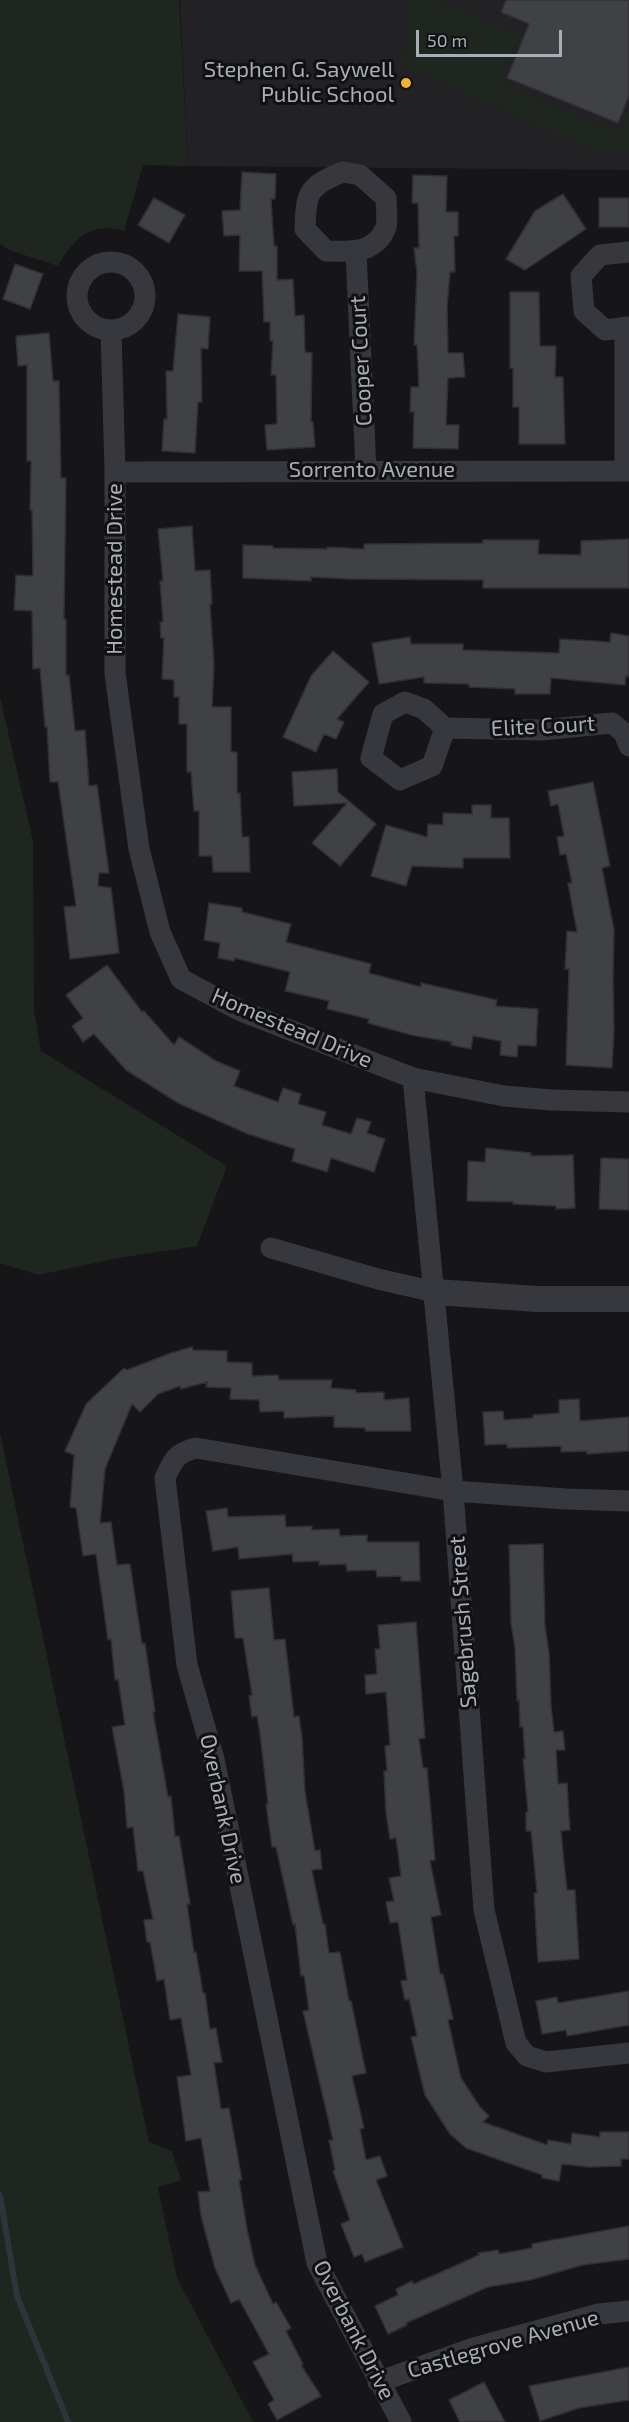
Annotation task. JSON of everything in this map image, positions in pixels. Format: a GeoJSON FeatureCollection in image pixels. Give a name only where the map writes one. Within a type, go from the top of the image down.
{"type":"FeatureCollection","features":[{"type":"Feature","properties":{"kind":"street","name":"Cooper Court"},"geometry":{"type":"LineString","coordinates":[[356,252],[366,470]]}},
{"type":"Feature","properties":{"kind":"street"},"geometry":{"type":"LineString","coordinates":[[627,471],[627,327],[605,330],[584,311],[581,276],[600,255],[629,252]]}},
{"type":"Feature","properties":{"kind":"street","name":"Homestead Drive"},"geometry":{"type":"LineString","coordinates":[[111,330],[115,472],[115,673],[139,849],[160,932],[181,979],[241,1011],[413,1078],[504,1096],[629,1102]]}},
{"type":"Feature","properties":{"kind":"street","name":"Sorrento Avenue"},"geometry":{"type":"LineString","coordinates":[[115,472],[627,471]]}},
{"type":"Feature","properties":{"kind":"street","name":"Elite Court"},"geometry":{"type":"LineString","coordinates":[[445,728],[542,730],[612,723],[624,733],[629,746]]}},
{"type":"Feature","properties":{"kind":"street","name":"Sagebrush Street"},"geometry":{"type":"LineString","coordinates":[[413,1078],[453,1491],[484,1910],[516,2043],[527,2056],[546,2062],[629,2053]]}},
{"type":"Feature","properties":{"kind":"street"},"geometry":{"type":"LineString","coordinates":[[272,1248],[378,1279],[435,1292],[537,1299],[629,1299]]}},
{"type":"Feature","properties":{"kind":"street","name":"Overbank Drive"},"geometry":{"type":"LineString","coordinates":[[401,2422],[317,2264],[214,1759],[187,1665],[165,1478],[172,1462],[182,1452],[196,1448],[453,1491],[629,1501]]}},
{"type":"Feature","properties":{"kind":"street","name":"Castlegrove Avenue"},"geometry":{"type":"LineString","coordinates":[[378,2382],[474,2348],[599,2314],[629,2312]]}},
{"type":"Feature","properties":{"kind":"shaded area"},"geometry":{"type":"Polygon","coordinates":[[[0,0],[179,0],[188,166],[143,165],[124,231],[102,228],[84,235],[70,248],[58,266],[9,250],[0,244],[0,0]]]}},
{"type":"Feature","properties":{"kind":"shaded area","name":"Stephen G. Saywell Public School"},"geometry":{"type":"Polygon","coordinates":[[[180,0],[629,0],[629,170],[188,166],[180,0]]]}},
{"type":"Feature","properties":{"kind":"shaded area"},"geometry":{"type":"Polygon","coordinates":[[[406,0],[436,0],[521,36],[499,84],[619,133],[629,110],[629,150],[597,152],[399,64],[411,33],[406,0]]]}},
{"type":"Feature","properties":{"kind":"shaded area"},"geometry":{"type":"Polygon","coordinates":[[[0,697],[33,841],[34,1011],[41,1051],[227,1166],[197,1246],[118,1258],[38,1275],[0,1263],[0,697]]]}},
{"type":"Feature","properties":{"kind":"shaded area"},"geometry":{"type":"Polygon","coordinates":[[[0,1433],[149,2142],[172,2151],[181,2180],[158,2187],[177,2278],[253,2422],[0,2422],[0,1433]]]}},
{"type":"Feature","properties":{"kind":"building"},"geometry":{"type":"Polygon","coordinates":[[[506,0],[629,0],[629,96],[618,123],[507,78],[529,24],[501,12],[506,0]]]}},
{"type":"Feature","properties":{"kind":"building"},"geometry":{"type":"Polygon","coordinates":[[[242,172],[276,174],[275,199],[271,199],[274,246],[277,246],[277,280],[293,279],[295,316],[304,315],[305,352],[312,353],[311,422],[313,422],[315,447],[267,450],[265,425],[277,424],[276,375],[271,375],[273,341],[270,341],[270,322],[264,322],[262,271],[239,271],[240,235],[224,236],[222,211],[240,210],[242,172]]]}},
{"type":"Feature","properties":{"kind":"building"},"geometry":{"type":"Polygon","coordinates":[[[413,175],[447,176],[446,212],[458,212],[458,236],[454,236],[455,272],[450,272],[447,308],[448,353],[463,353],[465,377],[448,378],[446,425],[459,425],[458,449],[413,448],[414,412],[410,412],[411,387],[419,387],[417,345],[414,345],[417,273],[414,248],[419,248],[418,203],[412,203],[413,175]]]}},
{"type":"Feature","properties":{"kind":"building"},"geometry":{"type":"Polygon","coordinates":[[[563,194],[586,229],[525,270],[506,259],[535,211],[563,194]]]}},
{"type":"Feature","properties":{"kind":"building"},"geometry":{"type":"Polygon","coordinates":[[[154,198],[185,215],[169,243],[138,225],[154,198]]]}},
{"type":"Feature","properties":{"kind":"building"},"geometry":{"type":"Polygon","coordinates":[[[599,198],[629,198],[629,227],[599,227],[599,198]]]}},
{"type":"Feature","properties":{"kind":"building"},"geometry":{"type":"Polygon","coordinates":[[[15,264],[43,274],[30,309],[3,299],[15,264]]]}},
{"type":"Feature","properties":{"kind":"building"},"geometry":{"type":"Polygon","coordinates":[[[510,292],[539,292],[540,346],[556,346],[555,377],[563,377],[565,444],[519,444],[519,407],[513,407],[513,368],[510,368],[510,292]]]}},
{"type":"Feature","properties":{"kind":"building"},"geometry":{"type":"Polygon","coordinates":[[[178,314],[210,317],[208,349],[201,348],[202,402],[198,402],[195,453],[162,451],[164,419],[167,419],[166,371],[173,371],[178,314]]]}},
{"type":"Feature","properties":{"kind":"building"},"geometry":{"type":"Polygon","coordinates":[[[49,333],[53,381],[59,381],[61,478],[66,478],[64,619],[66,619],[66,676],[69,675],[75,731],[85,730],[89,786],[97,785],[109,873],[99,873],[98,886],[111,888],[119,953],[70,959],[64,907],[76,906],[58,782],[50,782],[47,727],[45,727],[40,668],[33,669],[32,611],[14,610],[16,575],[33,576],[32,510],[30,510],[31,461],[27,461],[27,365],[18,366],[16,336],[49,333]]]}},
{"type":"Feature","properties":{"kind":"building"},"geometry":{"type":"Polygon","coordinates":[[[192,526],[195,571],[210,570],[214,665],[212,707],[231,707],[231,752],[237,752],[237,793],[240,793],[242,837],[249,837],[250,872],[213,872],[212,856],[199,856],[199,811],[194,811],[191,772],[187,772],[187,724],[179,724],[179,697],[174,697],[174,680],[162,679],[164,638],[161,638],[160,622],[163,622],[160,581],[163,581],[158,529],[192,526]]]}},
{"type":"Feature","properties":{"kind":"building"},"geometry":{"type":"Polygon","coordinates":[[[629,539],[629,588],[483,588],[483,580],[311,577],[311,581],[243,578],[243,545],[273,546],[273,548],[364,549],[364,544],[539,540],[538,554],[581,555],[581,541],[629,539]]]}},
{"type":"Feature","properties":{"kind":"building"},"geometry":{"type":"Polygon","coordinates":[[[611,633],[629,636],[629,677],[626,676],[625,685],[551,678],[550,694],[515,694],[515,689],[469,687],[469,684],[424,683],[424,677],[379,684],[372,643],[410,637],[411,644],[463,644],[463,650],[559,653],[560,639],[610,642],[611,633]]]}},
{"type":"Feature","properties":{"kind":"building"},"geometry":{"type":"Polygon","coordinates":[[[333,651],[369,682],[337,719],[344,722],[336,739],[324,734],[316,752],[283,737],[311,676],[333,651]]]}},
{"type":"Feature","properties":{"kind":"building"},"geometry":{"type":"Polygon","coordinates":[[[337,769],[338,792],[376,824],[340,866],[312,843],[347,803],[294,806],[292,772],[337,769]]]}},
{"type":"Feature","properties":{"kind":"building"},"geometry":{"type":"Polygon","coordinates":[[[593,782],[610,866],[602,868],[614,930],[612,1068],[566,1065],[569,969],[565,969],[567,931],[577,932],[568,883],[572,883],[566,854],[560,855],[557,837],[564,836],[558,804],[551,806],[548,791],[593,782]]]}},
{"type":"Feature","properties":{"kind":"building"},"geometry":{"type":"Polygon","coordinates":[[[472,805],[491,805],[491,818],[509,818],[510,858],[463,858],[463,868],[412,866],[406,886],[371,876],[386,825],[427,837],[428,824],[443,825],[443,813],[472,814],[472,805]]]}},
{"type":"Feature","properties":{"kind":"building"},"geometry":{"type":"Polygon","coordinates":[[[209,903],[242,908],[242,912],[291,924],[286,942],[371,964],[369,973],[421,987],[421,983],[497,1000],[496,1006],[538,1009],[536,1046],[518,1045],[517,1057],[500,1055],[501,1041],[473,1036],[471,1049],[451,1045],[452,1042],[411,1035],[368,1023],[369,1019],[327,1009],[329,1001],[285,991],[290,972],[235,958],[234,961],[218,958],[220,943],[204,940],[209,903]]]}},
{"type":"Feature","properties":{"kind":"building"},"geometry":{"type":"Polygon","coordinates":[[[107,965],[142,1012],[144,1011],[174,1045],[179,1037],[216,1061],[240,1071],[234,1086],[278,1102],[283,1088],[301,1094],[298,1104],[326,1112],[322,1125],[351,1134],[357,1118],[371,1122],[367,1133],[385,1139],[374,1172],[331,1158],[327,1172],[292,1161],[295,1149],[248,1134],[178,1103],[126,1070],[94,1034],[83,1042],[72,1026],[83,1018],[66,995],[107,965]]]}},
{"type":"Feature","properties":{"kind":"building"},"geometry":{"type":"Polygon","coordinates":[[[486,1148],[531,1153],[531,1156],[573,1155],[575,1208],[556,1209],[556,1206],[513,1204],[513,1202],[467,1201],[468,1161],[485,1162],[486,1148]]]}},
{"type":"Feature","properties":{"kind":"building"},"geometry":{"type":"Polygon","coordinates":[[[601,1158],[629,1159],[629,1210],[599,1209],[601,1158]]]}},
{"type":"Feature","properties":{"kind":"building"},"geometry":{"type":"Polygon","coordinates":[[[192,1347],[193,1350],[227,1351],[227,1362],[252,1363],[252,1376],[278,1375],[279,1380],[332,1380],[331,1388],[356,1390],[356,1393],[384,1392],[384,1400],[409,1398],[411,1431],[365,1431],[365,1428],[334,1427],[334,1416],[284,1418],[284,1411],[260,1412],[259,1400],[230,1399],[231,1388],[206,1387],[207,1382],[181,1389],[180,1386],[158,1394],[140,1412],[132,1404],[105,1469],[100,1523],[111,1522],[117,1565],[130,1564],[142,1644],[145,1643],[155,1712],[153,1712],[168,1797],[171,1796],[175,1837],[179,1836],[190,1904],[187,1904],[194,1953],[196,1952],[203,1993],[205,1993],[210,2029],[216,2028],[222,2062],[214,2063],[221,2109],[229,2108],[242,2180],[239,2180],[247,2229],[255,2265],[273,2304],[276,2302],[291,2328],[286,2331],[303,2364],[301,2365],[321,2396],[277,2420],[268,2404],[274,2400],[253,2362],[269,2354],[239,2299],[231,2303],[215,2268],[201,2216],[198,2192],[210,2191],[201,2138],[186,2141],[177,2077],[191,2075],[181,2018],[170,2020],[164,1979],[157,1981],[150,1942],[147,1942],[144,1920],[153,1919],[143,1871],[138,1871],[133,1827],[127,1828],[124,1791],[112,1727],[125,1725],[118,1679],[115,1680],[111,1639],[108,1640],[96,1554],[83,1556],[76,1508],[70,1507],[74,1455],[65,1451],[86,1404],[124,1368],[127,1370],[192,1347]]]}},
{"type":"Feature","properties":{"kind":"building"},"geometry":{"type":"Polygon","coordinates":[[[579,1399],[580,1421],[629,1417],[629,1451],[587,1454],[587,1451],[561,1452],[561,1446],[507,1448],[507,1444],[485,1445],[483,1412],[503,1411],[504,1420],[533,1418],[533,1415],[559,1413],[559,1400],[579,1399]]]}},
{"type":"Feature","properties":{"kind":"building"},"geometry":{"type":"Polygon","coordinates":[[[227,1508],[228,1517],[285,1515],[286,1527],[312,1526],[312,1530],[339,1529],[340,1536],[367,1535],[367,1542],[419,1542],[420,1581],[401,1581],[401,1576],[377,1577],[376,1570],[347,1571],[346,1564],[319,1565],[319,1561],[293,1562],[292,1554],[239,1559],[238,1547],[213,1551],[206,1511],[227,1508]]]}},
{"type":"Feature","properties":{"kind":"building"},"geometry":{"type":"Polygon","coordinates":[[[543,1544],[545,1626],[549,1652],[551,1705],[554,1732],[563,1731],[565,1750],[556,1750],[558,1784],[567,1783],[570,1830],[561,1831],[567,1890],[575,1890],[579,1959],[538,1962],[534,1893],[537,1893],[531,1831],[526,1831],[526,1812],[528,1812],[523,1759],[525,1759],[523,1727],[520,1727],[519,1700],[517,1701],[515,1648],[511,1623],[509,1545],[543,1544]]]}},
{"type":"Feature","properties":{"kind":"building"},"geometry":{"type":"Polygon","coordinates":[[[269,1588],[274,1640],[285,1639],[294,1717],[299,1716],[305,1791],[315,1851],[320,1850],[322,1869],[312,1870],[318,1900],[323,1924],[325,1924],[329,1953],[340,1952],[366,2073],[352,2076],[364,2128],[360,2129],[366,2160],[380,2156],[387,2176],[376,2180],[403,2247],[365,2262],[362,2254],[354,2257],[341,2224],[350,2220],[333,2171],[335,2170],[329,2140],[333,2140],[303,2011],[309,2010],[304,1975],[301,1976],[295,1924],[293,1925],[276,1847],[272,1847],[260,1733],[257,1716],[252,1717],[249,1696],[252,1695],[243,1638],[235,1638],[231,1591],[269,1588]]]}},
{"type":"Feature","properties":{"kind":"building"},"geometry":{"type":"Polygon","coordinates":[[[416,1622],[425,1738],[419,1739],[423,1768],[427,1768],[435,1860],[430,1861],[441,1915],[431,1917],[440,1974],[443,1974],[453,2019],[448,2020],[461,2078],[480,2107],[489,2116],[483,2122],[547,2145],[548,2140],[571,2144],[572,2133],[600,2137],[600,2132],[629,2132],[629,2159],[621,2159],[621,2166],[589,2167],[562,2164],[559,2181],[542,2178],[542,2175],[466,2148],[450,2134],[425,2095],[411,2037],[417,2036],[409,1999],[405,2000],[401,1981],[407,1980],[398,1922],[390,1923],[386,1902],[394,1901],[389,1878],[401,1876],[396,1838],[390,1839],[386,1813],[385,1746],[390,1745],[386,1692],[366,1694],[365,1675],[377,1674],[375,1649],[380,1649],[378,1625],[416,1622]]]}},
{"type":"Feature","properties":{"kind":"building"},"geometry":{"type":"Polygon","coordinates":[[[629,1991],[629,2025],[567,2036],[566,2030],[542,2034],[536,2001],[557,1997],[558,2003],[629,1991]]]}},
{"type":"Feature","properties":{"kind":"building"},"geometry":{"type":"Polygon","coordinates":[[[629,2226],[629,2259],[583,2265],[530,2280],[488,2287],[406,2323],[407,2325],[388,2334],[375,2306],[398,2295],[396,2289],[446,2270],[479,2255],[478,2253],[498,2250],[499,2254],[532,2248],[532,2244],[629,2226]]]}},
{"type":"Feature","properties":{"kind":"building"},"geometry":{"type":"Polygon","coordinates":[[[629,2367],[629,2400],[579,2408],[540,2421],[529,2386],[629,2367]]]}},
{"type":"Feature","properties":{"kind":"building"},"geometry":{"type":"Polygon","coordinates":[[[484,2382],[505,2422],[460,2422],[449,2400],[484,2382]]]}},
{"type":"Feature","properties":{"kind":"waterway"},"geometry":{"type":"LineString","coordinates":[[0,2195],[17,2296],[68,2422]]}},
{"type":"Feature","properties":{"kind":"place","name":"Stephen G. Saywell Public School"},"geometry":{"type":"Point","coordinates":[406,83]}}]}
